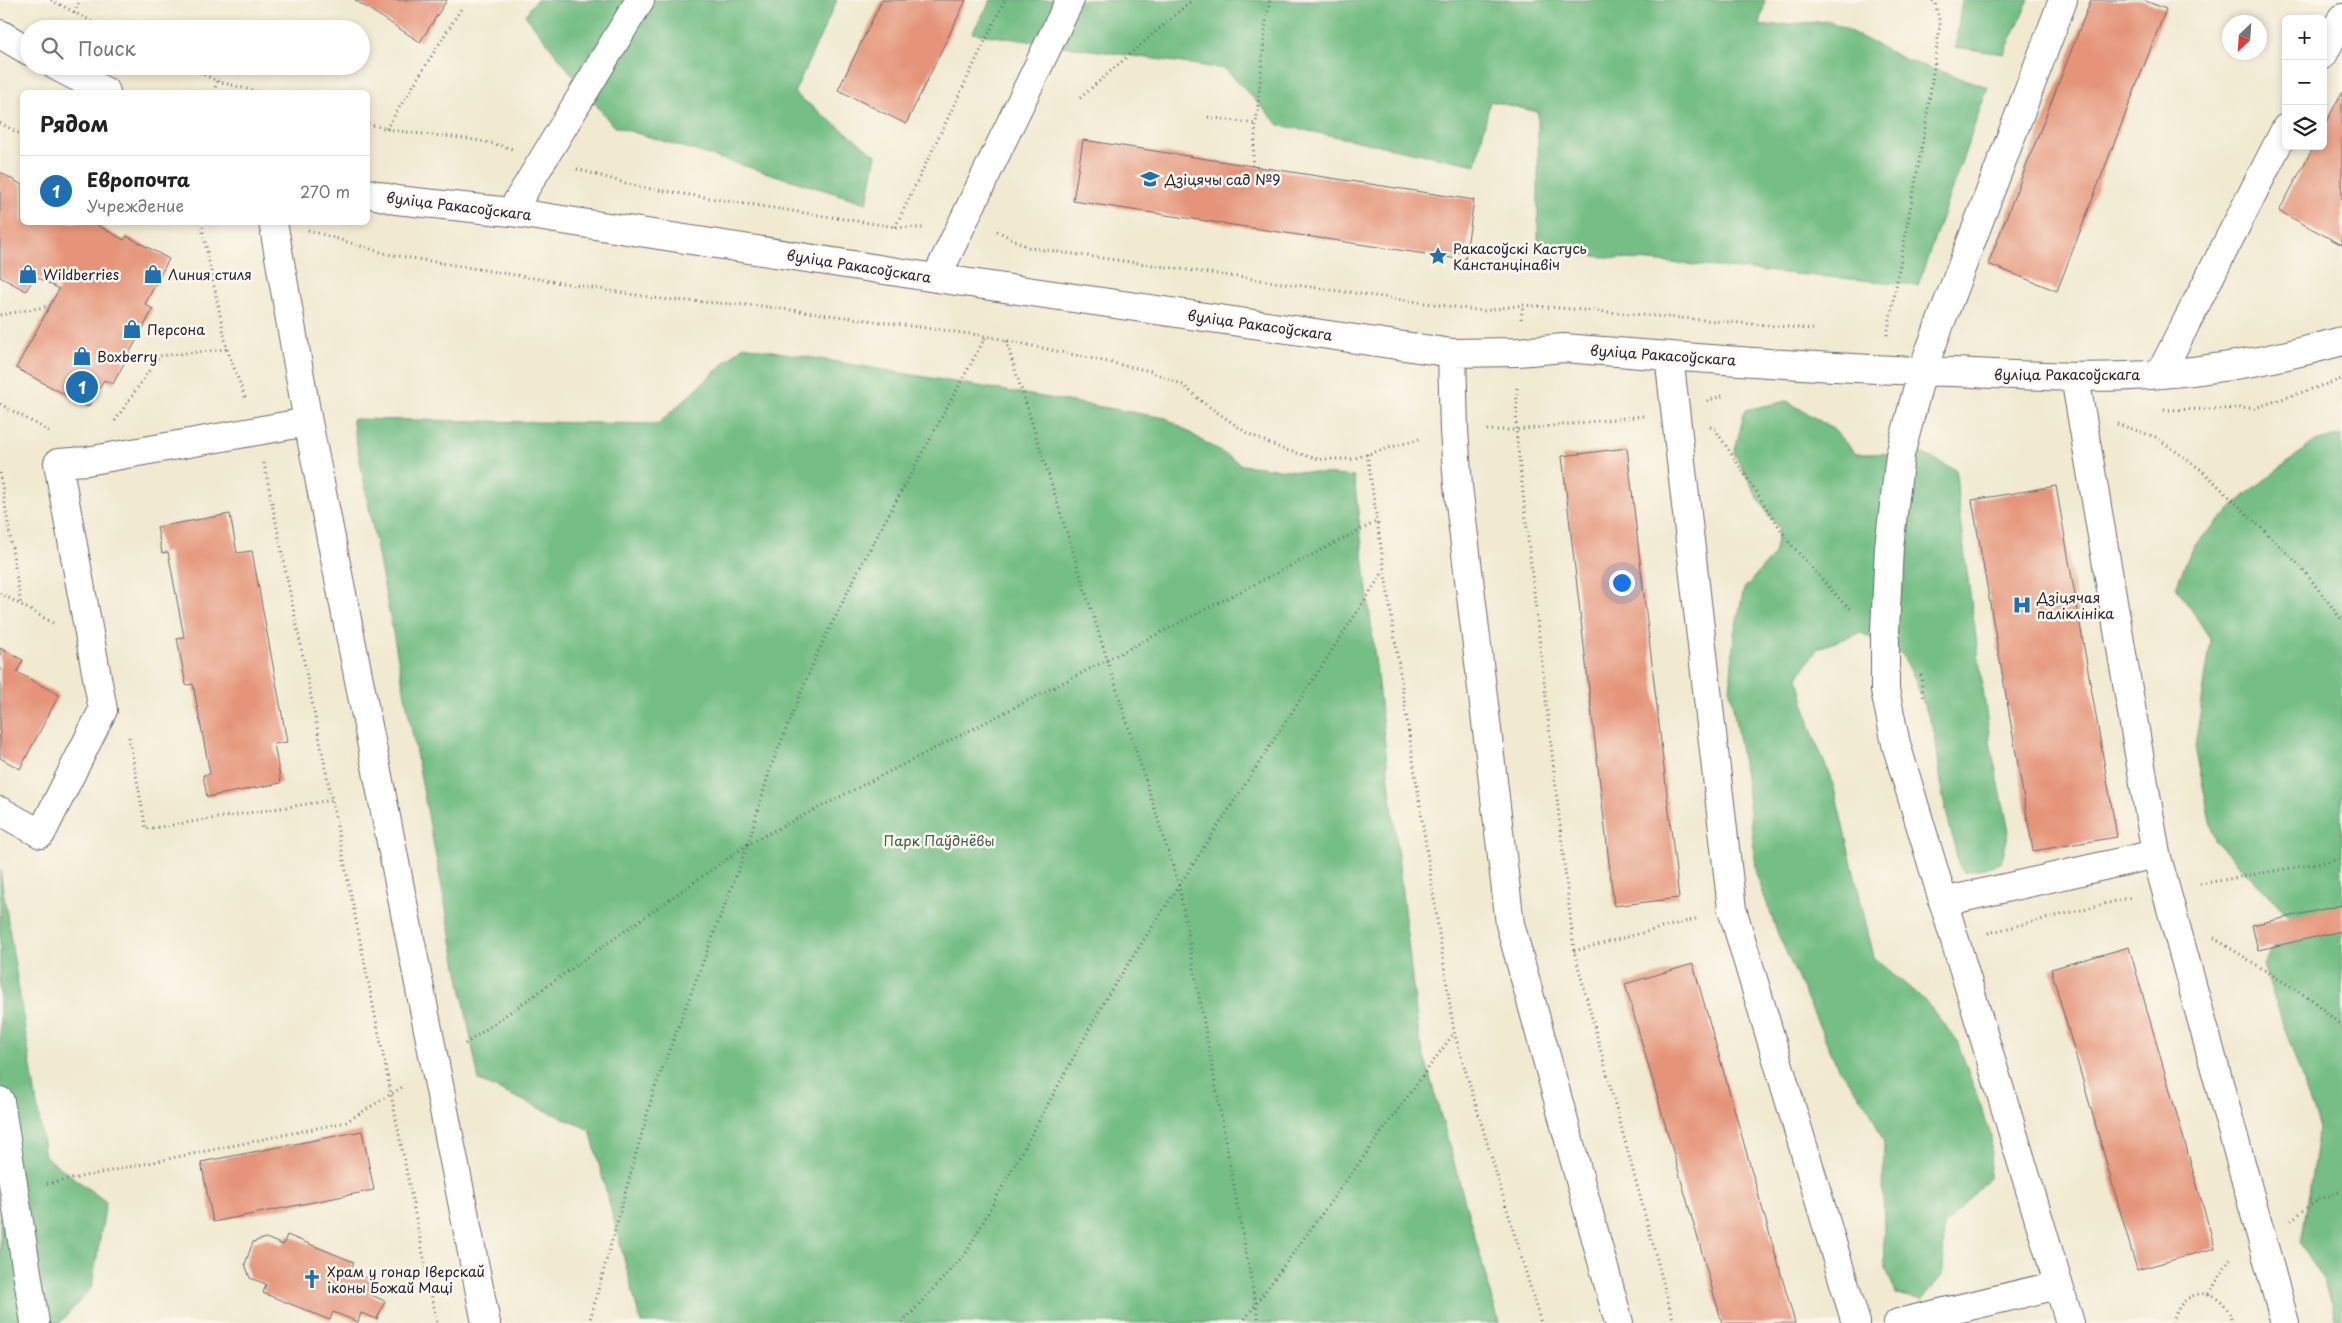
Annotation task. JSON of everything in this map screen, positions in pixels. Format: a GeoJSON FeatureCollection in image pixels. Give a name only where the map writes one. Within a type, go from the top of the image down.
{"type":"FeatureCollection","features":[{"type":"Feature","properties":{"kind":"street"},"geometry":{"type":"LineString","coordinates":[[511,212],[545,160],[640,0]]}},
{"type":"Feature","properties":{"kind":"street"},"geometry":{"type":"LineString","coordinates":[[936,278],[958,228],[1070,0]]}},
{"type":"Feature","properties":{"kind":"street"},"geometry":{"type":"LineString","coordinates":[[2063,0],[1922,371],[1900,455],[1890,547],[1885,631],[1885,690],[1896,744],[2070,1323]]}},
{"type":"Feature","properties":{"kind":"street"},"geometry":{"type":"LineString","coordinates":[[2327,47],[2342,18]]}},
{"type":"Feature","properties":{"kind":"street"},"geometry":{"type":"LineString","coordinates":[[0,34],[20,45]]}},
{"type":"Feature","properties":{"kind":"street"},"geometry":{"type":"LineString","coordinates":[[73,75],[102,90]]}},
{"type":"Feature","properties":{"kind":"street","name":"вуліца Ракасоўскага"},"geometry":{"type":"LineString","coordinates":[[2160,374],[2282,136]]}},
{"type":"Feature","properties":{"kind":"street","name":"вуліца Ракасоўскага"},"geometry":{"type":"LineString","coordinates":[[370,194],[396,200],[511,212],[936,278],[1452,353],[1518,352],[1564,348],[1884,371],[2075,377],[2160,374],[2237,364],[2315,349],[2342,341]]}},
{"type":"Feature","properties":{"kind":"street"},"geometry":{"type":"LineString","coordinates":[[274,225],[308,422],[486,1323]]}},
{"type":"Feature","properties":{"kind":"street"},"geometry":{"type":"LineString","coordinates":[[1452,353],[1458,486],[1510,924],[1619,1323]]}},
{"type":"Feature","properties":{"kind":"street"},"geometry":{"type":"LineString","coordinates":[[1669,356],[1732,909],[1856,1323]]}},
{"type":"Feature","properties":{"kind":"street"},"geometry":{"type":"LineString","coordinates":[[2075,377],[2156,854],[2284,1323]]}},
{"type":"Feature","properties":{"kind":"street"},"geometry":{"type":"LineString","coordinates":[[0,811],[42,834],[103,710],[58,463],[87,461],[308,422]]}},
{"type":"Feature","properties":{"kind":"street"},"geometry":{"type":"LineString","coordinates":[[1944,902],[2156,854]]}},
{"type":"Feature","properties":{"kind":"street"},"geometry":{"type":"LineString","coordinates":[[0,1101],[35,1323]]}},
{"type":"Feature","properties":{"kind":"street"},"geometry":{"type":"LineString","coordinates":[[1898,1323],[2058,1285]]}},
{"type":"Feature","properties":{"kind":"path"},"geometry":{"type":"LineString","coordinates":[[51,0],[88,20]]}},
{"type":"Feature","properties":{"kind":"path"},"geometry":{"type":"LineString","coordinates":[[74,13],[80,0]]}},
{"type":"Feature","properties":{"kind":"path"},"geometry":{"type":"LineString","coordinates":[[895,228],[1005,0]]}},
{"type":"Feature","properties":{"kind":"path"},"geometry":{"type":"LineString","coordinates":[[1080,98],[1192,0]]}},
{"type":"Feature","properties":{"kind":"path"},"geometry":{"type":"LineString","coordinates":[[1252,166],[1266,22],[1270,0]]}},
{"type":"Feature","properties":{"kind":"path"},"geometry":{"type":"LineString","coordinates":[[1887,336],[1925,129],[1940,24],[1933,1]]}},
{"type":"Feature","properties":{"kind":"path"},"geometry":{"type":"LineString","coordinates":[[386,129],[461,9]]}},
{"type":"Feature","properties":{"kind":"path"},"geometry":{"type":"LineString","coordinates":[[205,75],[217,81],[251,90]]}},
{"type":"Feature","properties":{"kind":"path"},"geometry":{"type":"LineString","coordinates":[[215,90],[217,81]]}},
{"type":"Feature","properties":{"kind":"path"},"geometry":{"type":"LineString","coordinates":[[1208,117],[1256,124]]}},
{"type":"Feature","properties":{"kind":"path"},"geometry":{"type":"LineString","coordinates":[[0,123],[20,134]]}},
{"type":"Feature","properties":{"kind":"path"},"geometry":{"type":"LineString","coordinates":[[370,125],[386,129],[489,141],[545,160],[640,187],[895,228],[958,228],[998,232],[1030,248],[1482,311],[1523,305],[1818,330]]}},
{"type":"Feature","properties":{"kind":"path"},"geometry":{"type":"LineString","coordinates":[[202,225],[227,349],[258,431],[437,1323]]}},
{"type":"Feature","properties":{"kind":"path"},"geometry":{"type":"LineString","coordinates":[[303,228],[386,254],[660,300],[761,306],[986,336],[1150,371],[1183,385],[1201,401],[1247,433],[1282,449],[1319,459],[1352,459],[1454,430],[1516,430],[1675,412],[1715,429],[1789,542],[1843,603],[1885,631]]}},
{"type":"Feature","properties":{"kind":"path"},"geometry":{"type":"LineString","coordinates":[[1523,305],[1518,352],[1516,430],[1574,951],[1674,1323]]}},
{"type":"Feature","properties":{"kind":"path"},"geometry":{"type":"LineString","coordinates":[[0,315],[50,306]]}},
{"type":"Feature","properties":{"kind":"path"},"geometry":{"type":"LineString","coordinates":[[1877,335],[1934,339]]}},
{"type":"Feature","properties":{"kind":"path"},"geometry":{"type":"LineString","coordinates":[[589,1323],[653,1093],[748,844],[770,769],[816,656],[859,569],[986,336]]}},
{"type":"Feature","properties":{"kind":"path"},"geometry":{"type":"LineString","coordinates":[[1006,340],[1178,886],[1259,1323]]}},
{"type":"Feature","properties":{"kind":"path"},"geometry":{"type":"LineString","coordinates":[[109,429],[159,356],[227,349]]}},
{"type":"Feature","properties":{"kind":"path"},"geometry":{"type":"LineString","coordinates":[[2081,412],[2156,437],[2202,471],[2302,567],[2342,620]]}},
{"type":"Feature","properties":{"kind":"path"},"geometry":{"type":"LineString","coordinates":[[1367,454],[1383,572],[1454,1032],[1540,1323]]}},
{"type":"Feature","properties":{"kind":"path"},"geometry":{"type":"LineString","coordinates":[[254,463],[264,462]]}},
{"type":"Feature","properties":{"kind":"path"},"geometry":{"type":"LineString","coordinates":[[0,473],[21,605]]}},
{"type":"Feature","properties":{"kind":"path"},"geometry":{"type":"LineString","coordinates":[[435,1065],[748,844],[1376,522]]}},
{"type":"Feature","properties":{"kind":"path"},"geometry":{"type":"LineString","coordinates":[[902,1323],[966,1253],[1108,995],[1383,572]]}},
{"type":"Feature","properties":{"kind":"path"},"geometry":{"type":"LineString","coordinates":[[0,593],[91,643]]}},
{"type":"Feature","properties":{"kind":"path"},"geometry":{"type":"LineString","coordinates":[[1920,667],[1924,706]]}},
{"type":"Feature","properties":{"kind":"path"},"geometry":{"type":"LineString","coordinates":[[128,732],[146,829],[332,800]]}},
{"type":"Feature","properties":{"kind":"path"},"geometry":{"type":"LineString","coordinates":[[1972,895],[1987,933]]}},
{"type":"Feature","properties":{"kind":"path"},"geometry":{"type":"LineString","coordinates":[[1574,951],[1732,909]]}},
{"type":"Feature","properties":{"kind":"path"},"geometry":{"type":"LineString","coordinates":[[2171,911],[2312,1000],[2342,1026]]}},
{"type":"Feature","properties":{"kind":"path"},"geometry":{"type":"LineString","coordinates":[[1242,1323],[1454,1032]]}},
{"type":"Feature","properties":{"kind":"path"},"geometry":{"type":"LineString","coordinates":[[14,1191],[346,1122],[392,1095]]}},
{"type":"Feature","properties":{"kind":"path"},"geometry":{"type":"LineString","coordinates":[[2262,1242],[2318,1200],[2342,1191]]}},
{"type":"Feature","properties":{"kind":"path"},"geometry":{"type":"LineString","coordinates":[[2209,1294],[2234,1252]]}},
{"type":"Feature","properties":{"kind":"path"},"geometry":{"type":"LineString","coordinates":[[2173,1323],[2176,1310],[2184,1300],[2195,1294],[2209,1294],[2220,1299],[2229,1310],[2232,1323]]}},
{"type":"Feature","properties":{"kind":"green space"},"geometry":{"type":"Polygon","coordinates":[[[536,0],[837,0],[794,93],[876,155],[867,203],[613,126],[525,15],[536,0]]]}},
{"type":"Feature","properties":{"kind":"green space"},"geometry":{"type":"Polygon","coordinates":[[[991,0],[1765,0],[1760,26],[1830,21],[1906,60],[1988,87],[1918,285],[1538,251],[1538,112],[1490,101],[1476,165],[1279,125],[1225,69],[972,33],[991,0]]]}},
{"type":"Feature","properties":{"kind":"green space"},"geometry":{"type":"Polygon","coordinates":[[[1962,0],[2029,0],[2004,54],[1955,47],[1962,0]]]}},
{"type":"Feature","properties":{"kind":"green space","name":"Парк Паўднёвы"},"geometry":{"type":"Polygon","coordinates":[[[743,346],[1166,418],[1242,465],[1354,477],[1419,1038],[1499,1323],[641,1323],[590,1130],[479,1081],[352,419],[658,424],[743,346]]]}},
{"type":"Feature","properties":{"kind":"green space"},"geometry":{"type":"Polygon","coordinates":[[[1787,401],[1833,429],[1856,454],[1921,453],[1956,470],[1959,513],[1991,747],[2009,831],[2001,863],[1965,873],[1959,866],[1943,798],[1935,735],[1915,679],[1902,654],[1861,633],[1818,648],[1798,677],[1810,727],[1833,784],[1874,957],[1927,1003],[1957,1041],[1992,1137],[1989,1178],[1944,1226],[1943,1274],[1922,1300],[1896,1294],[1885,1266],[1884,1143],[1869,1108],[1838,1068],[1778,934],[1757,876],[1747,787],[1730,690],[1734,634],[1744,589],[1774,554],[1779,529],[1759,500],[1734,453],[1745,410],[1787,401]]]}},
{"type":"Feature","properties":{"kind":"green space"},"geometry":{"type":"Polygon","coordinates":[[[2342,435],[2342,1323],[2337,1323],[2325,1281],[2301,1244],[2319,1128],[2263,965],[2290,917],[2214,840],[2195,747],[2211,640],[2176,586],[2193,546],[2244,496],[2314,442],[2342,435]]]}},
{"type":"Feature","properties":{"kind":"green space"},"geometry":{"type":"Polygon","coordinates":[[[0,870],[45,1156],[106,1202],[92,1287],[60,1323],[0,1323],[0,870]]]}},
{"type":"Feature","properties":{"kind":"building"},"geometry":{"type":"Polygon","coordinates":[[[355,0],[447,0],[420,42],[355,0]]]}},
{"type":"Feature","properties":{"kind":"building"},"geometry":{"type":"Polygon","coordinates":[[[882,0],[966,0],[906,124],[838,90],[882,0]]]}},
{"type":"Feature","properties":{"kind":"building"},"geometry":{"type":"Polygon","coordinates":[[[2091,0],[2143,0],[2166,9],[2057,291],[1988,264],[2091,0]]]}},
{"type":"Feature","properties":{"kind":"building"},"geometry":{"type":"Polygon","coordinates":[[[2342,92],[2342,245],[2279,211],[2312,150],[2327,150],[2327,120],[2342,92]]]}},
{"type":"Feature","properties":{"kind":"building"},"geometry":{"type":"Polygon","coordinates":[[[1083,140],[1474,200],[1465,260],[1073,201],[1083,140]]]}},
{"type":"Feature","properties":{"kind":"building"},"geometry":{"type":"Polygon","coordinates":[[[0,172],[20,184],[20,225],[97,225],[124,240],[127,236],[169,259],[145,304],[153,309],[113,384],[104,380],[88,407],[16,368],[59,289],[35,276],[26,291],[0,277],[0,172]]]}},
{"type":"Feature","properties":{"kind":"building"},"geometry":{"type":"Polygon","coordinates":[[[1627,448],[1679,898],[1614,906],[1562,456],[1627,448]]]}},
{"type":"Feature","properties":{"kind":"building"},"geometry":{"type":"Polygon","coordinates":[[[2056,486],[2117,837],[2033,851],[1972,500],[2056,486]]]}},
{"type":"Feature","properties":{"kind":"building"},"geometry":{"type":"Polygon","coordinates":[[[230,514],[237,553],[252,551],[287,742],[274,744],[281,783],[207,797],[203,775],[210,774],[193,684],[186,685],[177,638],[184,637],[168,552],[162,553],[157,527],[230,514]]]}},
{"type":"Feature","properties":{"kind":"building"},"geometry":{"type":"Polygon","coordinates":[[[0,648],[23,660],[17,672],[59,695],[20,769],[0,758],[0,648]]]}},
{"type":"Feature","properties":{"kind":"building"},"geometry":{"type":"Polygon","coordinates":[[[2342,905],[2342,931],[2258,950],[2252,925],[2342,905]]]}},
{"type":"Feature","properties":{"kind":"building"},"geometry":{"type":"Polygon","coordinates":[[[2129,947],[2215,1248],[2137,1270],[2051,969],[2129,947]]]}},
{"type":"Feature","properties":{"kind":"building"},"geometry":{"type":"Polygon","coordinates":[[[1693,964],[1795,1323],[1722,1323],[1625,984],[1693,964]]]}},
{"type":"Feature","properties":{"kind":"building"},"geometry":{"type":"Polygon","coordinates":[[[362,1131],[374,1190],[213,1222],[201,1162],[362,1131]]]}},
{"type":"Feature","properties":{"kind":"building","name":"Храм у гонар Іверскай іконы Божай Маці"},"geometry":{"type":"Polygon","coordinates":[[[287,1235],[354,1262],[350,1272],[375,1281],[369,1294],[385,1301],[377,1319],[361,1313],[358,1322],[333,1312],[330,1320],[263,1293],[266,1284],[250,1278],[245,1264],[253,1242],[266,1238],[283,1245],[287,1235]]]}},
{"type":"Feature","properties":{"kind":"place","name":"Дзіцячы сад №9"},"geometry":{"type":"Point","coordinates":[1150,179]}},
{"type":"Feature","properties":{"kind":"place","name":"Ракасоўскі Кастусь Канстанцінавіч"},"geometry":{"type":"Point","coordinates":[1438,256]}},
{"type":"Feature","properties":{"kind":"place","name":"Wildberries"},"geometry":{"type":"Point","coordinates":[28,274]}},
{"type":"Feature","properties":{"kind":"place","name":"Линия стиля"},"geometry":{"type":"Point","coordinates":[153,274]}},
{"type":"Feature","properties":{"kind":"place","name":"Персона"},"geometry":{"type":"Point","coordinates":[132,329]}},
{"type":"Feature","properties":{"kind":"place","name":"Boxberry"},"geometry":{"type":"Point","coordinates":[82,356]}},
{"type":"Feature","properties":{"kind":"place","name":"Европочта"},"geometry":{"type":"Point","coordinates":[82,387]}},
{"type":"Feature","properties":{"kind":"place","name":"Дзіцячая паліклініка"},"geometry":{"type":"Point","coordinates":[2022,605]}},
{"type":"Feature","properties":{"kind":"place","name":"Храм у гонар Іверскай іконы Божай Маці"},"geometry":{"type":"Point","coordinates":[312,1279]}}]}
